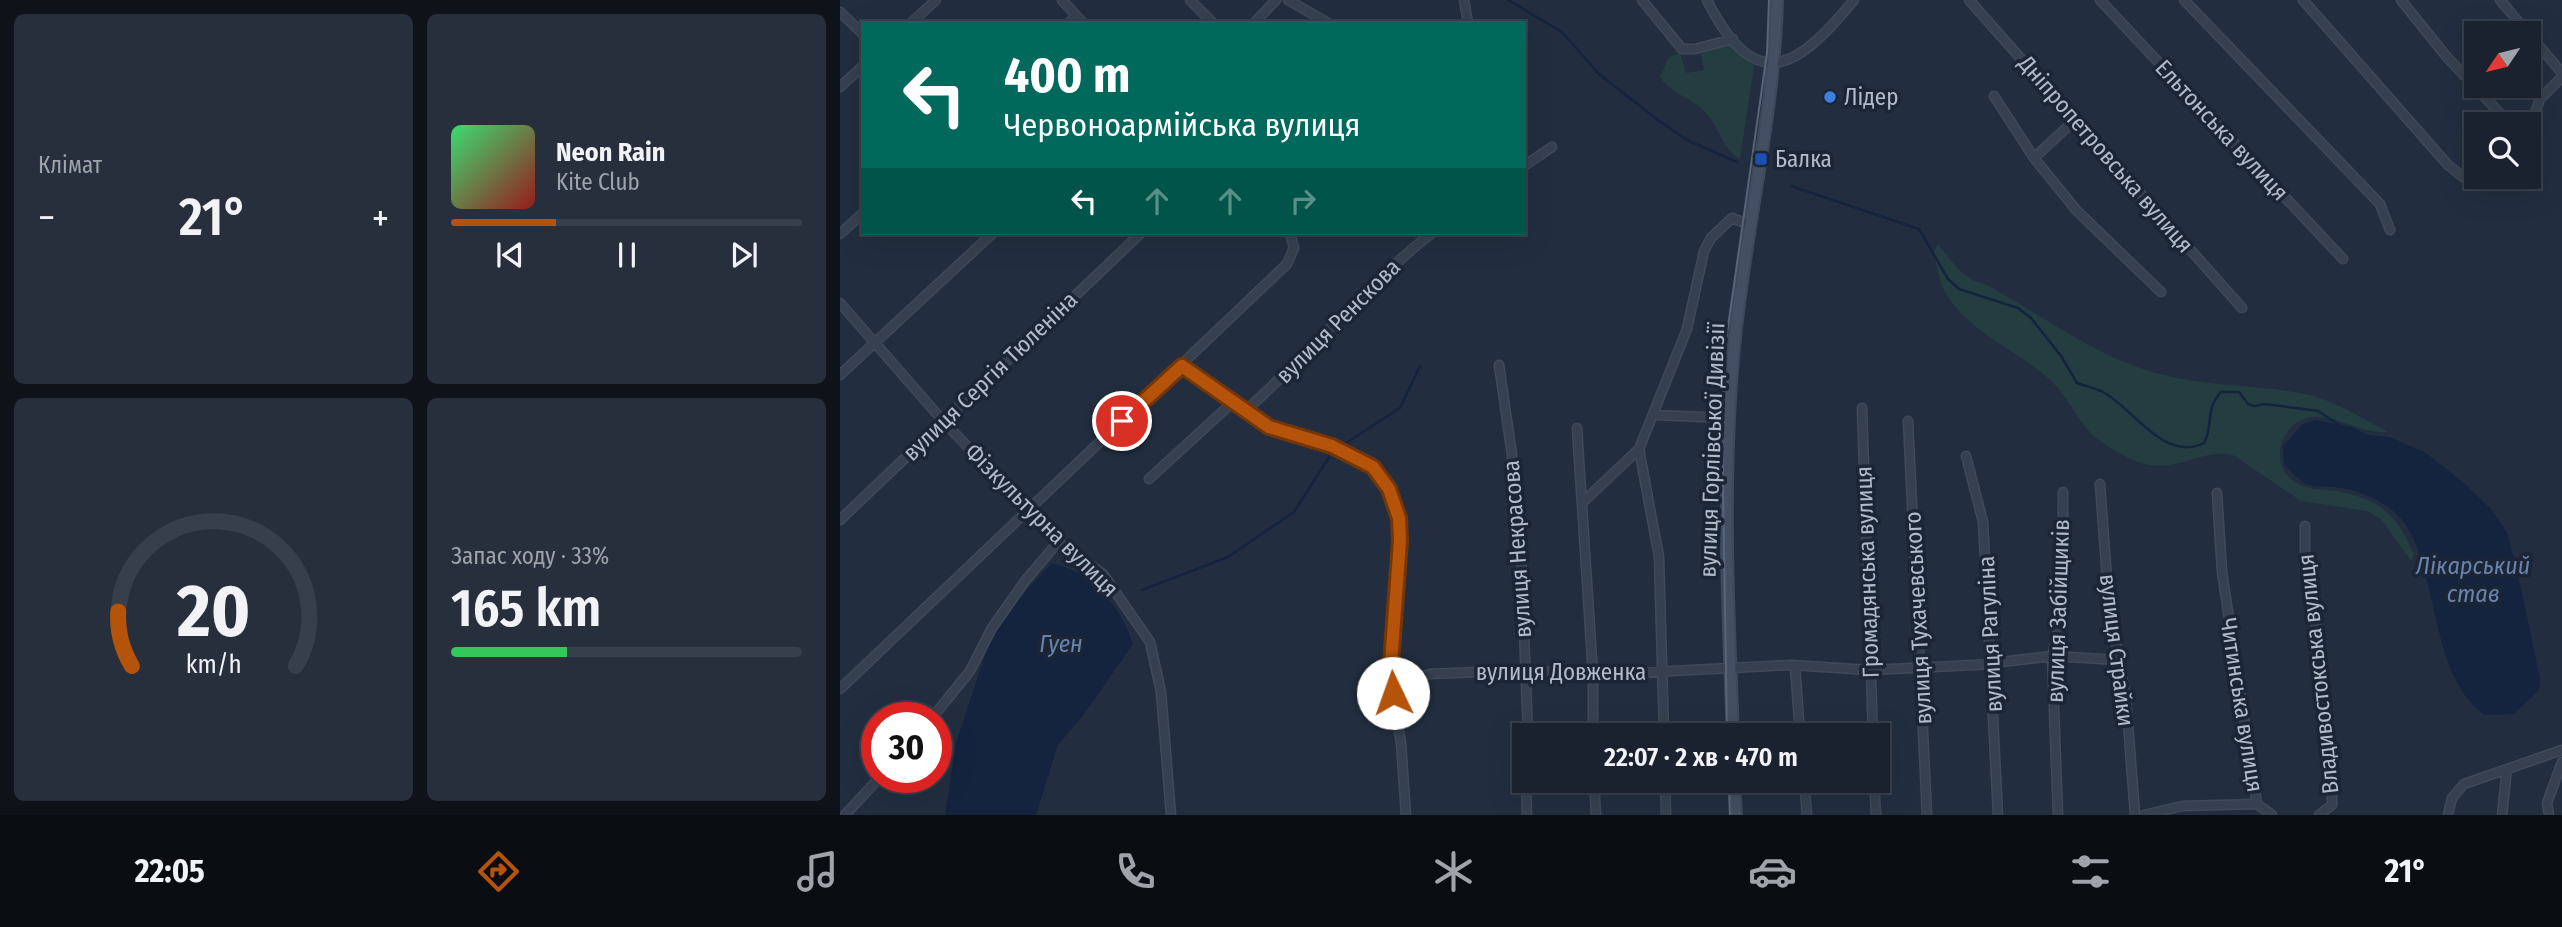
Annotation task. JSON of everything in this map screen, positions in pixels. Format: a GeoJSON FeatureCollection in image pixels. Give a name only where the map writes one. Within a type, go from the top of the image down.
{"type":"FeatureCollection","features":[{"type":"Feature","properties":{"kind":"main road","name":"вулиця Горлівської Дивізії"},"geometry":{"type":"LineString","coordinates":[[1732,723],[1730,418],[1739,300],[1773,65],[1777,0]]}},
{"type":"Feature","properties":{"kind":"main road"},"geometry":{"type":"LineString","coordinates":[[1735,793],[1736,815]]}},
{"type":"Feature","properties":{"kind":"street"},"geometry":{"type":"LineString","coordinates":[[913,21],[936,0]]}},
{"type":"Feature","properties":{"kind":"street"},"geometry":{"type":"LineString","coordinates":[[1062,0],[1081,21]]}},
{"type":"Feature","properties":{"kind":"street"},"geometry":{"type":"LineString","coordinates":[[1190,0],[1211,21]]}},
{"type":"Feature","properties":{"kind":"street"},"geometry":{"type":"LineString","coordinates":[[1256,21],[1276,0]]}},
{"type":"Feature","properties":{"kind":"street"},"geometry":{"type":"LineString","coordinates":[[1288,0],[1325,21]]}},
{"type":"Feature","properties":{"kind":"street"},"geometry":{"type":"LineString","coordinates":[[1464,0],[1468,21]]}},
{"type":"Feature","properties":{"kind":"street"},"geometry":{"type":"LineString","coordinates":[[1642,0],[1682,49],[1695,49],[1732,39]]}},
{"type":"Feature","properties":{"kind":"street"},"geometry":{"type":"LineString","coordinates":[[1707,0],[1732,39],[1751,56],[1773,65],[1783,64],[1808,48],[1854,0]]}},
{"type":"Feature","properties":{"kind":"street","name":"Дніпропетровська вулиця"},"geometry":{"type":"LineString","coordinates":[[1969,0],[2242,309]]}},
{"type":"Feature","properties":{"kind":"street","name":"Ельтонська вулиця"},"geometry":{"type":"LineString","coordinates":[[2100,0],[2343,260]]}},
{"type":"Feature","properties":{"kind":"street"},"geometry":{"type":"LineString","coordinates":[[2184,0],[2380,204],[2390,230]]}},
{"type":"Feature","properties":{"kind":"street"},"geometry":{"type":"LineString","coordinates":[[2303,0],[2448,165],[2464,178]]}},
{"type":"Feature","properties":{"kind":"street"},"geometry":{"type":"LineString","coordinates":[[2401,0],[2446,56],[2499,112]]}},
{"type":"Feature","properties":{"kind":"street"},"geometry":{"type":"LineString","coordinates":[[2500,0],[2517,21]]}},
{"type":"Feature","properties":{"kind":"street"},"geometry":{"type":"LineString","coordinates":[[840,12],[861,32]]}},
{"type":"Feature","properties":{"kind":"street"},"geometry":{"type":"LineString","coordinates":[[1071,21],[1076,16]]}},
{"type":"Feature","properties":{"kind":"street"},"geometry":{"type":"LineString","coordinates":[[2535,112],[2540,99],[2562,75],[2541,50]]}},
{"type":"Feature","properties":{"kind":"street"},"geometry":{"type":"LineString","coordinates":[[840,87],[861,68]]}},
{"type":"Feature","properties":{"kind":"street"},"geometry":{"type":"LineString","coordinates":[[1994,96],[2034,158],[2077,211],[2161,292]]}},
{"type":"Feature","properties":{"kind":"street"},"geometry":{"type":"LineString","coordinates":[[2034,158],[2076,119]]}},
{"type":"Feature","properties":{"kind":"street"},"geometry":{"type":"LineString","coordinates":[[1526,165],[1552,147]]}},
{"type":"Feature","properties":{"kind":"street"},"geometry":{"type":"LineString","coordinates":[[840,234],[861,215]]}},
{"type":"Feature","properties":{"kind":"street"},"geometry":{"type":"LineString","coordinates":[[1583,502],[1639,449],[1687,329],[1703,251],[1711,239],[1732,219],[1751,225]]}},
{"type":"Feature","properties":{"kind":"street"},"geometry":{"type":"LineString","coordinates":[[840,375],[991,235]]}},
{"type":"Feature","properties":{"kind":"street","name":"вулиця Сергія Тюленіна"},"geometry":{"type":"LineString","coordinates":[[840,520],[1138,235]]}},
{"type":"Feature","properties":{"kind":"street"},"geometry":{"type":"LineString","coordinates":[[840,689],[1028,507],[1182,366],[1292,257],[1294,248],[1291,235]]}},
{"type":"Feature","properties":{"kind":"street","name":"вулиця Ренскова"},"geometry":{"type":"LineString","coordinates":[[1245,411],[1289,373],[1369,288],[1430,235]]}},
{"type":"Feature","properties":{"kind":"street","name":"Фізкультурна вулиця"},"geometry":{"type":"LineString","coordinates":[[840,303],[873,344],[944,422],[1059,541],[1094,566],[1111,583],[1154,648],[1161,692],[1171,815]]}},
{"type":"Feature","properties":{"kind":"street","name":"вулиця Некрасова"},"geometry":{"type":"LineString","coordinates":[[1499,365],[1512,455],[1513,493],[1520,526],[1527,723]]}},
{"type":"Feature","properties":{"kind":"street"},"geometry":{"type":"LineString","coordinates":[[1182,366],[1269,427],[1332,446],[1373,467],[1389,489],[1399,518],[1392,679],[1406,815]]}},
{"type":"Feature","properties":{"kind":"street"},"geometry":{"type":"LineString","coordinates":[[1149,479],[1233,402]]}},
{"type":"Feature","properties":{"kind":"street","name":"Громадянська вулиця"},"geometry":{"type":"LineString","coordinates":[[1862,408],[1872,723]]}},
{"type":"Feature","properties":{"kind":"street"},"geometry":{"type":"LineString","coordinates":[[1653,415],[1730,418]]}},
{"type":"Feature","properties":{"kind":"street","name":"вулиця Тухачевського"},"geometry":{"type":"LineString","coordinates":[[1908,421],[1927,815]]}},
{"type":"Feature","properties":{"kind":"street"},"geometry":{"type":"LineString","coordinates":[[1577,428],[1593,675],[1592,723]]}},
{"type":"Feature","properties":{"kind":"street"},"geometry":{"type":"LineString","coordinates":[[1639,449],[1659,557],[1664,723]]}},
{"type":"Feature","properties":{"kind":"street","name":"вулиця Рагуліна"},"geometry":{"type":"LineString","coordinates":[[1966,456],[1983,522],[1993,662],[1998,815]]}},
{"type":"Feature","properties":{"kind":"street","name":"вулиця Страйки"},"geometry":{"type":"LineString","coordinates":[[2100,484],[2109,606],[2126,698],[2135,815]]}},
{"type":"Feature","properties":{"kind":"street","name":"вулиця Забійщиків"},"geometry":{"type":"LineString","coordinates":[[2058,815],[2052,656],[2062,582],[2063,492]]}},
{"type":"Feature","properties":{"kind":"street","name":"Читинська вулиця"},"geometry":{"type":"LineString","coordinates":[[2144,815],[2182,806],[2257,804],[2221,572],[2217,493]]}},
{"type":"Feature","properties":{"kind":"street","name":"Владивостокська вулиця"},"geometry":{"type":"LineString","coordinates":[[2305,526],[2305,572],[2319,639],[2332,785],[2332,805],[2319,815]]}},
{"type":"Feature","properties":{"kind":"street"},"geometry":{"type":"LineString","coordinates":[[945,702],[970,671],[992,628],[1025,581],[1059,541]]}},
{"type":"Feature","properties":{"kind":"street","name":"вулиця Довженка"},"geometry":{"type":"LineString","coordinates":[[1392,679],[1408,680],[1430,674],[1525,670],[1593,675],[1795,666],[1870,670],[2052,656],[2118,660]]}},
{"type":"Feature","properties":{"kind":"street"},"geometry":{"type":"LineString","coordinates":[[1795,666],[1799,723]]}},
{"type":"Feature","properties":{"kind":"street"},"geometry":{"type":"LineString","coordinates":[[2448,815],[2452,798],[2464,784],[2562,750]]}},
{"type":"Feature","properties":{"kind":"street"},"geometry":{"type":"LineString","coordinates":[[2549,815],[2547,803],[2562,762]]}},
{"type":"Feature","properties":{"kind":"street"},"geometry":{"type":"LineString","coordinates":[[2502,815],[2507,769]]}},
{"type":"Feature","properties":{"kind":"street"},"geometry":{"type":"LineString","coordinates":[[845,815],[865,793]]}},
{"type":"Feature","properties":{"kind":"street"},"geometry":{"type":"LineString","coordinates":[[1526,793],[1527,815]]}},
{"type":"Feature","properties":{"kind":"street"},"geometry":{"type":"LineString","coordinates":[[1595,793],[1596,815]]}},
{"type":"Feature","properties":{"kind":"street"},"geometry":{"type":"LineString","coordinates":[[1665,793],[1666,815]]}},
{"type":"Feature","properties":{"kind":"street"},"geometry":{"type":"LineString","coordinates":[[1805,793],[1807,815]]}},
{"type":"Feature","properties":{"kind":"street"},"geometry":{"type":"LineString","coordinates":[[1874,793],[1875,815]]}},
{"type":"Feature","properties":{"kind":"street"},"geometry":{"type":"LineString","coordinates":[[2257,804],[2272,815]]}},
{"type":"Feature","properties":{"kind":"green space"},"geometry":{"type":"Polygon","coordinates":[[[1723,40],[1754,66],[1740,159],[1728,149],[1704,111],[1670,88],[1660,77],[1669,57],[1680,53],[1686,73],[1704,70],[1701,54],[1723,40]]]}},
{"type":"Feature","properties":{"kind":"green space"},"geometry":{"type":"Polygon","coordinates":[[[1938,244],[1958,269],[1972,280],[1989,286],[2091,346],[2134,366],[2174,378],[2305,394],[2327,400],[2388,432],[2325,418],[2304,419],[2288,431],[2280,450],[2280,460],[2284,470],[2297,483],[2309,488],[2355,495],[2378,506],[2402,531],[2414,555],[2411,561],[2381,519],[2367,511],[2301,501],[2233,455],[2212,455],[2157,466],[2138,462],[2105,445],[2091,434],[2047,377],[1982,331],[1958,310],[1940,281],[1934,251],[1938,244]]]}},
{"type":"Feature","properties":{"kind":"water","name":"Лікарський став"},"geometry":{"type":"Polygon","coordinates":[[[2315,420],[2352,427],[2368,435],[2390,437],[2426,453],[2463,482],[2493,511],[2507,533],[2540,679],[2539,690],[2514,714],[2485,715],[2467,698],[2454,676],[2444,651],[2416,545],[2399,517],[2385,505],[2359,492],[2306,484],[2284,465],[2283,446],[2303,424],[2315,420]]]}},
{"type":"Feature","properties":{"kind":"water","name":"Гуен"},"geometry":{"type":"Polygon","coordinates":[[[1052,563],[1067,568],[1103,592],[1120,616],[1133,644],[1085,713],[1058,745],[1036,815],[945,815],[948,793],[952,793],[956,743],[990,640],[1021,596],[1052,563]]]}},
{"type":"Feature","properties":{"kind":"waterway"},"geometry":{"type":"LineString","coordinates":[[1508,0],[1562,32],[1599,74],[1659,121],[1687,140],[1737,162]]}},
{"type":"Feature","properties":{"kind":"waterway"},"geometry":{"type":"LineString","coordinates":[[1791,186],[1919,229],[1948,279],[1959,289],[2018,308],[2031,318],[2061,356],[2077,383],[2114,399],[2149,431],[2175,446],[2189,447],[2204,443],[2213,405],[2221,392],[2239,392],[2248,404],[2254,406],[2265,404],[2318,411],[2341,426]]}},
{"type":"Feature","properties":{"kind":"waterway"},"geometry":{"type":"LineString","coordinates":[[1343,445],[1400,408],[1420,366]]}},
{"type":"Feature","properties":{"kind":"waterway"},"geometry":{"type":"LineString","coordinates":[[1142,590],[1228,557],[1294,512],[1329,457]]}},
{"type":"Feature","properties":{"kind":"tram line"},"geometry":{"type":"LineString","coordinates":[[1727,723],[1722,418],[1725,348],[1767,53],[1769,0]]}},
{"type":"Feature","properties":{"kind":"tram line"},"geometry":{"type":"LineString","coordinates":[[1729,793],[1730,815]]}},
{"type":"Feature","properties":{"kind":"place","name":"Лідер"},"geometry":{"type":"Point","coordinates":[1830,97]}},
{"type":"Feature","properties":{"kind":"place","name":"Балка"},"geometry":{"type":"Point","coordinates":[1761,159]}},
{"type":"Feature","properties":{"kind":"route"},"geometry":{"type":"LineString","coordinates":[[1122,421],[1182,366],[1269,427],[1332,446],[1373,467],[1389,489],[1399,518],[1400,541],[1390,676],[1393,693]]}}]}
